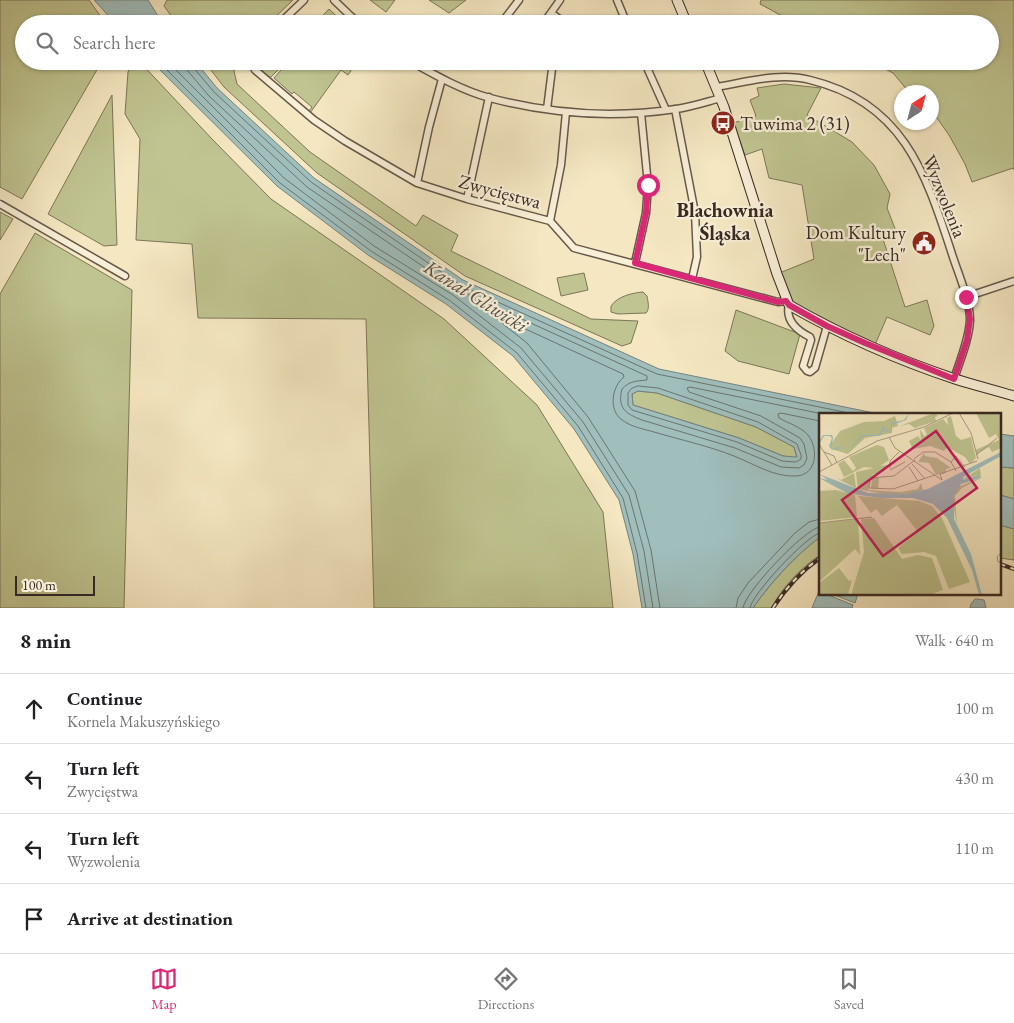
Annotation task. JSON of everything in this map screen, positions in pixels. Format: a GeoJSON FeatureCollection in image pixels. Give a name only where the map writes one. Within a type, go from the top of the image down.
{"type":"FeatureCollection","features":[{"type":"Feature","properties":{"kind":"street"},"geometry":{"type":"LineString","coordinates":[[288,15],[304,0]]}},
{"type":"Feature","properties":{"kind":"street"},"geometry":{"type":"LineString","coordinates":[[334,0],[350,15]]}},
{"type":"Feature","properties":{"kind":"street"},"geometry":{"type":"LineString","coordinates":[[508,15],[519,0]]}},
{"type":"Feature","properties":{"kind":"street"},"geometry":{"type":"LineString","coordinates":[[549,15],[560,0]]}},
{"type":"Feature","properties":{"kind":"street"},"geometry":{"type":"LineString","coordinates":[[617,0],[624,15]]}},
{"type":"Feature","properties":{"kind":"street"},"geometry":{"type":"LineString","coordinates":[[677,0],[683,15]]}},
{"type":"Feature","properties":{"kind":"street"},"geometry":{"type":"LineString","coordinates":[[551,12],[555,15]]}},
{"type":"Feature","properties":{"kind":"street","name":"Zwycięstwa"},"geometry":{"type":"LineString","coordinates":[[255,70],[314,120],[370,157],[417,183],[467,199],[550,221],[574,248],[787,303],[827,326],[865,343],[954,379],[1014,396]]}},
{"type":"Feature","properties":{"kind":"street"},"geometry":{"type":"LineString","coordinates":[[426,70],[442,79],[489,97],[566,112],[641,113],[675,109],[721,98]]}},
{"type":"Feature","properties":{"kind":"street"},"geometry":{"type":"LineString","coordinates":[[547,109],[552,70]]}},
{"type":"Feature","properties":{"kind":"street"},"geometry":{"type":"LineString","coordinates":[[648,70],[666,110]]}},
{"type":"Feature","properties":{"kind":"street"},"geometry":{"type":"LineString","coordinates":[[709,70],[721,98],[787,303],[790,320],[796,328],[810,337],[811,340],[804,366],[807,371],[810,372],[815,368],[827,326]]}},
{"type":"Feature","properties":{"kind":"street","name":"Wyzwolenia"},"geometry":{"type":"LineString","coordinates":[[716,87],[757,79],[794,77],[828,85],[849,94],[868,106],[906,142],[930,188],[966,297],[970,319],[967,340],[954,379]]}},
{"type":"Feature","properties":{"kind":"street"},"geometry":{"type":"LineString","coordinates":[[417,183],[442,79]]}},
{"type":"Feature","properties":{"kind":"street"},"geometry":{"type":"LineString","coordinates":[[467,199],[489,97]]}},
{"type":"Feature","properties":{"kind":"street"},"geometry":{"type":"LineString","coordinates":[[675,109],[696,213],[697,257],[692,279]]}},
{"type":"Feature","properties":{"kind":"street"},"geometry":{"type":"LineString","coordinates":[[550,221],[561,165],[566,112]]}},
{"type":"Feature","properties":{"kind":"street"},"geometry":{"type":"LineString","coordinates":[[635,263],[646,213],[648,185],[641,113]]}},
{"type":"Feature","properties":{"kind":"street"},"geometry":{"type":"LineString","coordinates":[[0,204],[125,276]]}},
{"type":"Feature","properties":{"kind":"street"},"geometry":{"type":"LineString","coordinates":[[966,297],[1014,281]]}},
{"type":"Feature","properties":{"kind":"green space"},"geometry":{"type":"Polygon","coordinates":[[[0,0],[89,0],[100,15],[15,15],[15,70],[97,70],[22,199],[0,187],[0,0]]]}},
{"type":"Feature","properties":{"kind":"green space"},"geometry":{"type":"Polygon","coordinates":[[[167,0],[293,0],[277,15],[170,15],[164,6],[167,0]]]}},
{"type":"Feature","properties":{"kind":"green space"},"geometry":{"type":"Polygon","coordinates":[[[370,0],[395,0],[386,12],[370,0]]]}},
{"type":"Feature","properties":{"kind":"green space"},"geometry":{"type":"Polygon","coordinates":[[[429,0],[466,0],[449,13],[429,0]]]}},
{"type":"Feature","properties":{"kind":"green space"},"geometry":{"type":"Polygon","coordinates":[[[761,0],[1014,0],[1014,170],[1013,168],[972,182],[965,164],[939,121],[939,85],[903,85],[893,73],[887,70],[999,70],[999,15],[780,15],[760,4],[761,0]]]}},
{"type":"Feature","properties":{"kind":"green space"},"geometry":{"type":"Polygon","coordinates":[[[329,9],[335,15],[323,15],[329,9]]]}},
{"type":"Feature","properties":{"kind":"green space"},"geometry":{"type":"Polygon","coordinates":[[[129,70],[147,70],[271,199],[444,319],[537,405],[603,512],[613,608],[374,608],[366,319],[198,318],[192,244],[136,240],[140,139],[125,114],[129,70]]]}},
{"type":"Feature","properties":{"kind":"green space"},"geometry":{"type":"Polygon","coordinates":[[[211,70],[234,70],[237,84],[310,152],[416,226],[423,215],[458,235],[451,251],[591,319],[638,321],[631,343],[622,346],[465,276],[317,173],[224,87],[211,70]]]}},
{"type":"Feature","properties":{"kind":"green space"},"geometry":{"type":"Polygon","coordinates":[[[262,70],[278,70],[271,77],[268,78],[262,70]]]}},
{"type":"Feature","properties":{"kind":"green space"},"geometry":{"type":"Polygon","coordinates":[[[281,70],[341,70],[310,113],[309,111],[312,107],[294,92],[292,94],[274,78],[281,70]]]}},
{"type":"Feature","properties":{"kind":"green space"},"geometry":{"type":"Polygon","coordinates":[[[341,70],[351,70],[348,75],[341,70]]]}},
{"type":"Feature","properties":{"kind":"green space"},"geometry":{"type":"Polygon","coordinates":[[[784,84],[821,88],[807,115],[852,142],[874,165],[890,194],[887,208],[896,231],[882,236],[905,307],[927,300],[934,326],[930,335],[887,317],[874,347],[789,305],[777,274],[814,259],[802,185],[769,178],[762,149],[745,155],[733,123],[756,116],[750,100],[759,96],[757,88],[784,84]]]}},
{"type":"Feature","properties":{"kind":"green space"},"geometry":{"type":"Polygon","coordinates":[[[112,95],[117,245],[104,246],[48,214],[112,95]]]}},
{"type":"Feature","properties":{"kind":"green space"},"geometry":{"type":"Polygon","coordinates":[[[0,212],[13,219],[0,240],[0,212]]]}},
{"type":"Feature","properties":{"kind":"green space"},"geometry":{"type":"Polygon","coordinates":[[[35,233],[132,290],[124,608],[0,608],[0,294],[35,233]]]}},
{"type":"Feature","properties":{"kind":"green space"},"geometry":{"type":"Polygon","coordinates":[[[584,273],[588,290],[561,296],[557,278],[584,273]]]}},
{"type":"Feature","properties":{"kind":"green space"},"geometry":{"type":"Polygon","coordinates":[[[643,292],[647,296],[648,303],[646,313],[618,314],[611,312],[611,306],[621,297],[643,292]]]}},
{"type":"Feature","properties":{"kind":"green space"},"geometry":{"type":"Polygon","coordinates":[[[736,310],[800,334],[789,374],[738,361],[725,351],[736,310]]]}},
{"type":"Feature","properties":{"kind":"green space"},"geometry":{"type":"Polygon","coordinates":[[[638,391],[657,393],[756,427],[794,447],[797,458],[783,456],[739,438],[633,405],[632,394],[638,391]]]}},
{"type":"Feature","properties":{"kind":"green space"},"geometry":{"type":"Polygon","coordinates":[[[1002,467],[1014,468],[1014,499],[1002,496],[1002,467]]]}},
{"type":"Feature","properties":{"kind":"green space"},"geometry":{"type":"Polygon","coordinates":[[[1002,526],[1014,529],[1014,560],[1002,558],[1002,526]]]}},
{"type":"Feature","properties":{"kind":"green space"},"geometry":{"type":"Polygon","coordinates":[[[819,538],[819,556],[792,578],[771,608],[753,608],[767,589],[802,552],[819,538]]]}},
{"type":"Feature","properties":{"kind":"water"},"geometry":{"type":"Polygon","coordinates":[[[94,0],[148,0],[157,15],[108,15],[94,0]]]}},
{"type":"Feature","properties":{"kind":"water","name":"Kanał Gliwicki"},"geometry":{"type":"Polygon","coordinates":[[[160,70],[202,70],[217,88],[314,178],[463,280],[659,369],[874,413],[819,413],[819,538],[784,570],[753,608],[642,608],[633,554],[619,500],[574,429],[513,356],[446,304],[368,255],[277,186],[160,70]],[[638,391],[632,394],[633,405],[739,438],[783,456],[797,457],[794,447],[756,427],[657,393],[638,391]]]}},
{"type":"Feature","properties":{"kind":"water"},"geometry":{"type":"Polygon","coordinates":[[[1002,434],[1014,436],[1014,468],[1002,467],[1002,434]]]}},
{"type":"Feature","properties":{"kind":"water"},"geometry":{"type":"Polygon","coordinates":[[[1002,496],[1014,499],[1014,529],[1002,526],[1002,496]]]}},
{"type":"Feature","properties":{"kind":"water"},"geometry":{"type":"Polygon","coordinates":[[[819,591],[819,596],[831,596],[853,605],[852,608],[812,608],[819,591]]]}},
{"type":"Feature","properties":{"kind":"water"},"geometry":{"type":"Polygon","coordinates":[[[837,596],[857,596],[855,603],[837,596]]]}},
{"type":"Feature","properties":{"kind":"water"},"geometry":{"type":"Polygon","coordinates":[[[975,599],[984,600],[986,608],[970,608],[975,599]]]}},
{"type":"Feature","properties":{"kind":"railway"},"geometry":{"type":"LineString","coordinates":[[773,608],[794,581],[819,559]]}},
{"type":"Feature","properties":{"kind":"railway"},"geometry":{"type":"LineString","coordinates":[[1002,565],[1014,569]]}},
{"type":"Feature","properties":{"kind":"place","name":"Tuwima 2 (31)"},"geometry":{"type":"Point","coordinates":[723,123]}},
{"type":"Feature","properties":{"kind":"place","name":"Dom Kultury \"Lech\""},"geometry":{"type":"Point","coordinates":[924,243]}},
{"type":"Feature","properties":{"kind":"district","name":"Blachownia Śląska"},"geometry":{"type":"Point","coordinates":[725,222]}},
{"type":"Feature","properties":{"kind":"route"},"geometry":{"type":"LineString","coordinates":[[648,185],[646,213],[635,263],[778,302],[786,301],[789,305],[836,330],[954,379],[967,340],[970,319],[966,297]]}}]}
